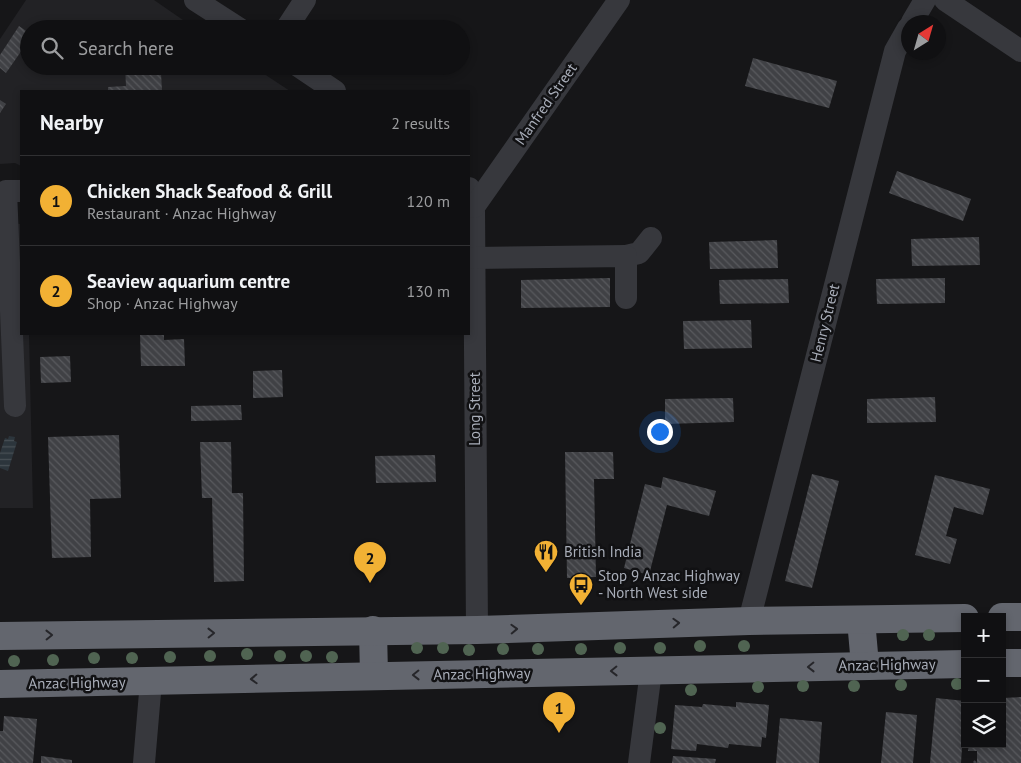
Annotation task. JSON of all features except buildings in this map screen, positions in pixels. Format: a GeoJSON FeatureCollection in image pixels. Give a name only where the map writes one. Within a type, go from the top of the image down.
{"type":"FeatureCollection","features":[{"type":"Feature","properties":{"kind":"highway"},"geometry":{"type":"LineString","coordinates":[[1006,617],[1021,617]]}},
{"type":"Feature","properties":{"kind":"highway"},"geometry":{"type":"LineString","coordinates":[[0,636],[477,630],[749,621],[961,618]]}},
{"type":"Feature","properties":{"kind":"highway"},"geometry":{"type":"LineString","coordinates":[[861,620],[865,665]]}},
{"type":"Feature","properties":{"kind":"highway"},"geometry":{"type":"LineString","coordinates":[[374,630],[374,675]]}},
{"type":"Feature","properties":{"kind":"highway"},"geometry":{"type":"LineString","coordinates":[[1006,663],[1021,663]]}},
{"type":"Feature","properties":{"kind":"highway","name":"Anzac Highway"},"geometry":{"type":"LineString","coordinates":[[0,684],[961,664]]}},
{"type":"Feature","properties":{"kind":"street"},"geometry":{"type":"LineString","coordinates":[[195,0],[226,20]]}},
{"type":"Feature","properties":{"kind":"street"},"geometry":{"type":"LineString","coordinates":[[292,20],[305,0]]}},
{"type":"Feature","properties":{"kind":"street","name":"Manfred Street"},"geometry":{"type":"LineString","coordinates":[[471,198],[619,0]]}},
{"type":"Feature","properties":{"kind":"street"},"geometry":{"type":"LineString","coordinates":[[916,15],[925,0]]}},
{"type":"Feature","properties":{"kind":"street"},"geometry":{"type":"LineString","coordinates":[[945,0],[1021,51]]}},
{"type":"Feature","properties":{"kind":"street","name":"Henry Street"},"geometry":{"type":"LineString","coordinates":[[749,621],[895,50],[901,40]]}},
{"type":"Feature","properties":{"kind":"street"},"geometry":{"type":"LineString","coordinates":[[311,75],[334,90]]}},
{"type":"Feature","properties":{"kind":"street"},"geometry":{"type":"LineString","coordinates":[[14,191],[15,406]]}},
{"type":"Feature","properties":{"kind":"street","name":"Long Street"},"geometry":{"type":"LineString","coordinates":[[471,198],[474,258],[477,630]]}},
{"type":"Feature","properties":{"kind":"street"},"geometry":{"type":"LineString","coordinates":[[474,258],[626,256],[639,254],[651,238]]}},
{"type":"Feature","properties":{"kind":"street"},"geometry":{"type":"LineString","coordinates":[[626,256],[626,298]]}},
{"type":"Feature","properties":{"kind":"street"},"geometry":{"type":"LineString","coordinates":[[639,763],[651,671]]}},
{"type":"Feature","properties":{"kind":"street"},"geometry":{"type":"LineString","coordinates":[[144,763],[151,681]]}},
{"type":"Feature","properties":{"kind":"shaded area"},"geometry":{"type":"Polygon","coordinates":[[[26,0],[154,0],[183,20],[20,20],[20,75],[266,75],[288,90],[20,90],[20,166],[15,163],[0,164],[0,39],[26,0]]]}},
{"type":"Feature","properties":{"kind":"shaded area"},"geometry":{"type":"Polygon","coordinates":[[[0,221],[1,223],[20,224],[20,335],[29,335],[33,508],[0,508],[0,221]]]}},
{"type":"Feature","properties":{"kind":"shaded area"},"geometry":{"type":"Polygon","coordinates":[[[9,436],[15,437],[14,441],[17,442],[8,471],[0,468],[0,453],[5,438],[8,439],[9,436]]]}},
{"type":"Feature","properties":{"kind":"place","name":"British India"},"geometry":{"type":"Point","coordinates":[546,573]}},
{"type":"Feature","properties":{"kind":"place","name":"Seaview aquarium centre"},"geometry":{"type":"Point","coordinates":[370,583]}},
{"type":"Feature","properties":{"kind":"place","name":"Stop 9 Anzac Highway - North West side"},"geometry":{"type":"Point","coordinates":[581,606]}},
{"type":"Feature","properties":{"kind":"place","name":"Chicken Shack Seafood & Grill"},"geometry":{"type":"Point","coordinates":[559,733]}}]}
